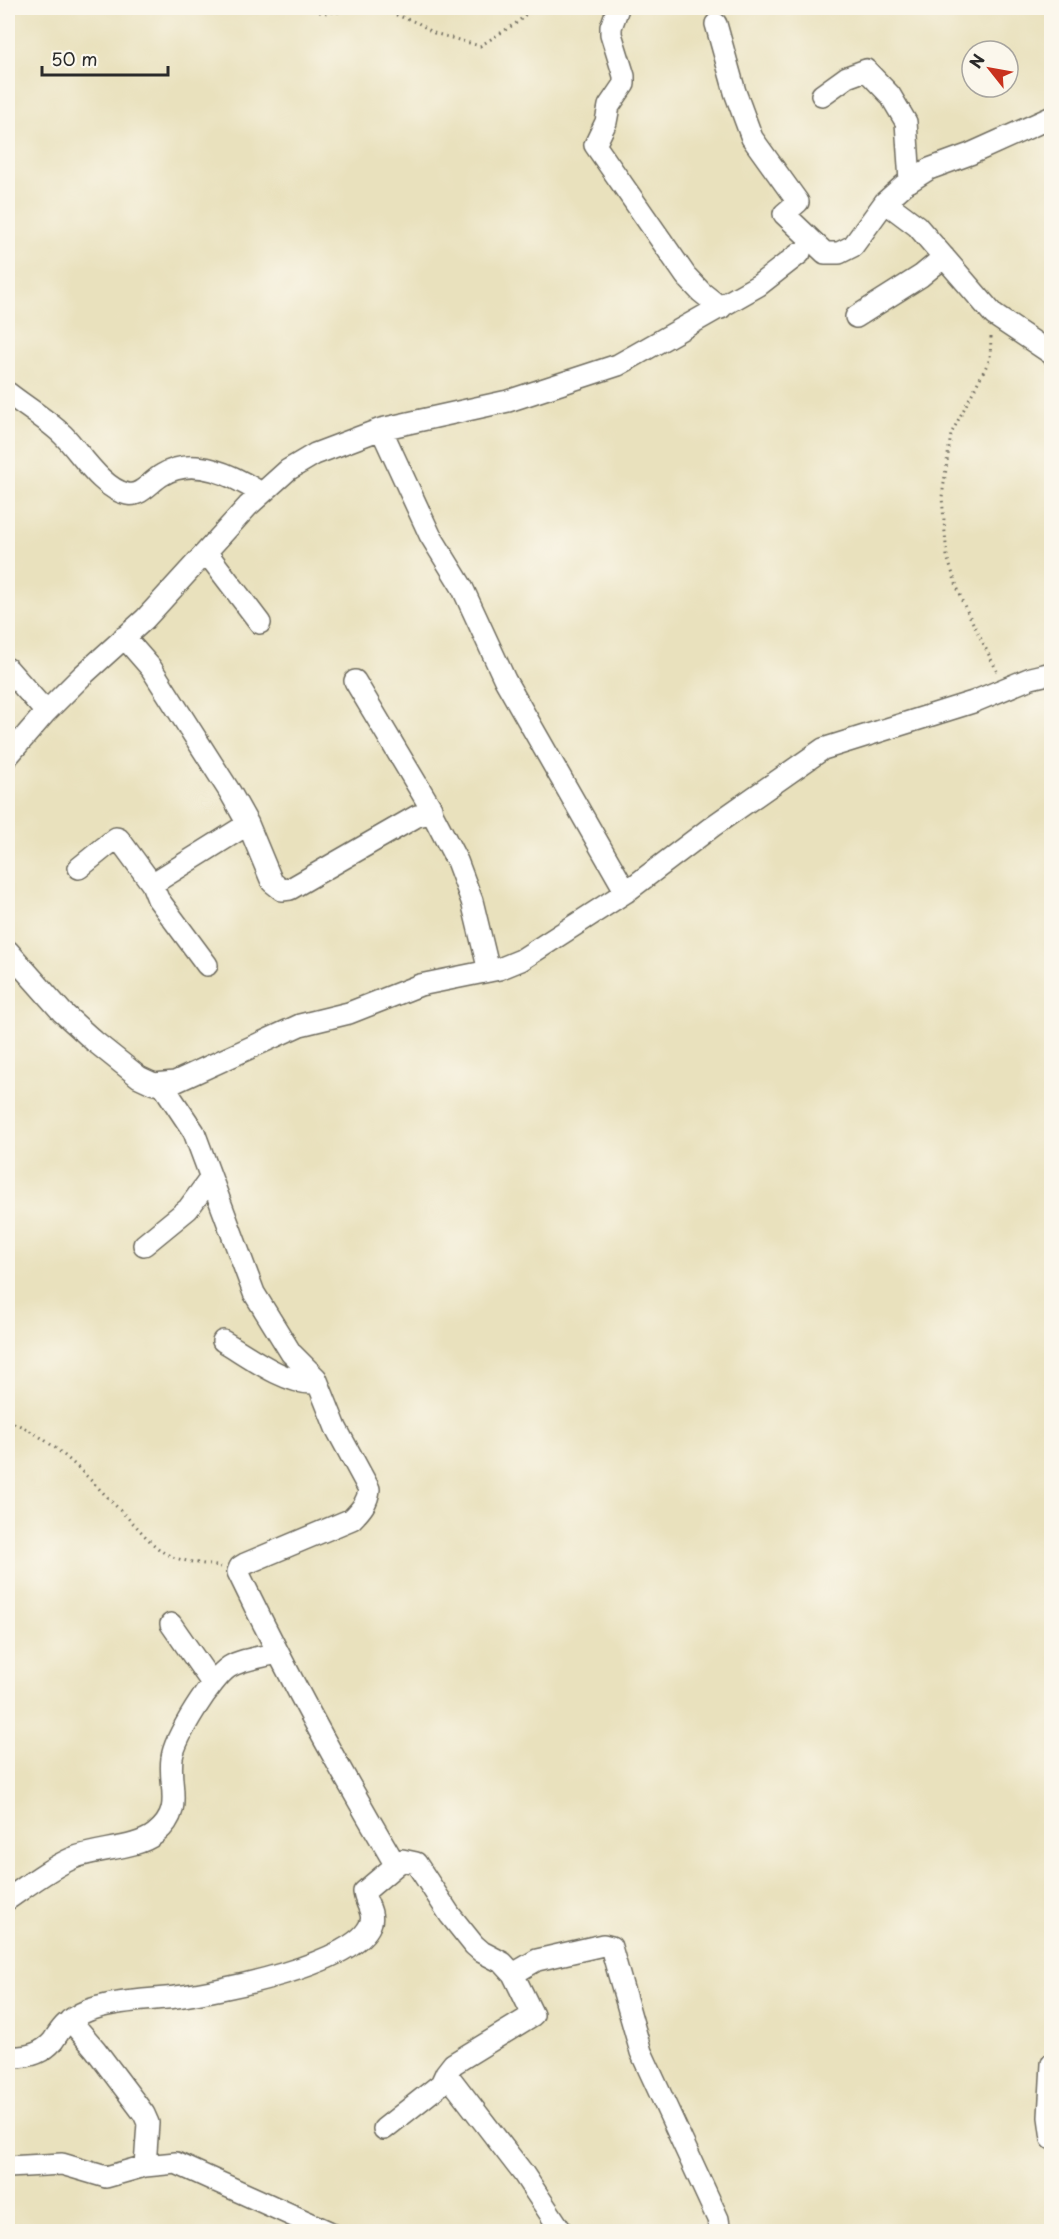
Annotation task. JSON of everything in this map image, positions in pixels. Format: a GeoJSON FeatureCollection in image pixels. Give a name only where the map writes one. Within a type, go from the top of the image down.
{"type":"FeatureCollection","features":[{"type":"Feature","properties":{"kind":"street"},"geometry":{"type":"LineString","coordinates":[[618,8],[611,27],[624,75],[624,84],[609,106],[606,122],[595,145],[686,276],[721,308]]}},
{"type":"Feature","properties":{"kind":"street"},"geometry":{"type":"LineString","coordinates":[[716,24],[735,92],[752,138],[798,202],[784,214],[825,254],[839,253],[853,246],[885,202],[928,169],[970,154],[1052,117]]}},
{"type":"Feature","properties":{"kind":"street"},"geometry":{"type":"LineString","coordinates":[[822,95],[847,77],[866,70],[890,95],[906,122],[910,181]]}},
{"type":"Feature","properties":{"kind":"street"},"geometry":{"type":"LineString","coordinates":[[885,202],[917,226],[994,315],[1052,354]]}},
{"type":"Feature","properties":{"kind":"street"},"geometry":{"type":"LineString","coordinates":[[8,756],[46,712],[124,637],[145,620],[261,493],[288,470],[315,454],[381,429],[508,401],[618,365],[759,285],[801,253]]}},
{"type":"Feature","properties":{"kind":"street"},"geometry":{"type":"LineString","coordinates":[[856,317],[921,276],[944,257]]}},
{"type":"Feature","properties":{"kind":"street"},"geometry":{"type":"LineString","coordinates":[[8,393],[63,435],[104,480],[127,494],[137,494],[162,475],[177,468],[226,473],[261,493]]}},
{"type":"Feature","properties":{"kind":"street"},"geometry":{"type":"LineString","coordinates":[[381,429],[430,535],[462,587],[505,680],[626,892]]}},
{"type":"Feature","properties":{"kind":"street"},"geometry":{"type":"LineString","coordinates":[[206,552],[260,623]]}},
{"type":"Feature","properties":{"kind":"street"},"geometry":{"type":"LineString","coordinates":[[124,637],[151,668],[248,824],[272,882],[282,890],[290,889],[417,816],[432,813]]}},
{"type":"Feature","properties":{"kind":"street"},"geometry":{"type":"LineString","coordinates":[[8,669],[46,712]]}},
{"type":"Feature","properties":{"kind":"street"},"geometry":{"type":"LineString","coordinates":[[8,951],[62,1012],[139,1077],[154,1084],[175,1082],[300,1025],[349,1013],[420,985],[489,971],[521,960],[626,892],[713,826],[823,749],[973,702],[1031,678],[1052,673]]}},
{"type":"Feature","properties":{"kind":"street"},"geometry":{"type":"LineString","coordinates":[[356,681],[431,808],[457,861],[472,901],[489,971]]}},
{"type":"Feature","properties":{"kind":"street"},"geometry":{"type":"LineString","coordinates":[[152,884],[248,824]]}},
{"type":"Feature","properties":{"kind":"street"},"geometry":{"type":"LineString","coordinates":[[79,868],[116,838],[119,839],[152,884],[158,899],[207,965]]}},
{"type":"Feature","properties":{"kind":"street"},"geometry":{"type":"LineString","coordinates":[[162,1084],[194,1132],[254,1293],[291,1353],[316,1378],[336,1428],[367,1482],[369,1497],[352,1519],[245,1564],[238,1570],[277,1653],[328,1751],[395,1864]]}},
{"type":"Feature","properties":{"kind":"street"},"geometry":{"type":"LineString","coordinates":[[144,1245],[188,1209],[210,1179]]}},
{"type":"Feature","properties":{"kind":"street"},"geometry":{"type":"LineString","coordinates":[[223,1341],[285,1376],[306,1383],[313,1383],[316,1378]]}},
{"type":"Feature","properties":{"kind":"street"},"geometry":{"type":"LineString","coordinates":[[171,1624],[212,1683]]}},
{"type":"Feature","properties":{"kind":"street"},"geometry":{"type":"LineString","coordinates":[[8,1899],[72,1858],[107,1848],[140,1843],[155,1834],[167,1822],[173,1811],[175,1793],[171,1760],[174,1745],[212,1683],[231,1665],[277,1653]]}},
{"type":"Feature","properties":{"kind":"street"},"geometry":{"type":"LineString","coordinates":[[8,2057],[20,2058],[38,2053],[51,2044],[70,2020],[101,2006],[179,1997],[270,1978],[341,1952],[363,1935],[371,1923],[371,1914],[364,1892],[395,1864],[405,1860],[416,1863],[450,1915],[474,1945],[503,1963],[513,1974],[532,2015],[453,2064],[441,2084],[384,2129]]}},
{"type":"Feature","properties":{"kind":"street"},"geometry":{"type":"LineString","coordinates":[[513,1974],[537,1960],[608,1944],[611,1947],[641,2052],[718,2219],[720,2232]]}},
{"type":"Feature","properties":{"kind":"street"},"geometry":{"type":"LineString","coordinates":[[70,2020],[144,2114],[148,2123],[145,2166]]}},
{"type":"Feature","properties":{"kind":"street"},"geometry":{"type":"LineString","coordinates":[[1052,2064],[1049,2117],[1052,2139]]}},
{"type":"Feature","properties":{"kind":"street"},"geometry":{"type":"LineString","coordinates":[[446,2073],[523,2173],[562,2232]]}},
{"type":"Feature","properties":{"kind":"street"},"geometry":{"type":"LineString","coordinates":[[8,2167],[62,2164],[106,2177],[145,2166],[176,2163],[329,2232]]}},
{"type":"Feature","properties":{"kind":"path"},"geometry":{"type":"LineString","coordinates":[[308,8],[323,13],[380,9],[418,23],[434,33],[480,46],[518,22],[532,8]]}},
{"type":"Feature","properties":{"kind":"path"},"geometry":{"type":"LineString","coordinates":[[994,315],[989,345],[990,359],[951,434],[942,497],[946,557],[962,601],[1006,689]]}},
{"type":"Feature","properties":{"kind":"path"},"geometry":{"type":"LineString","coordinates":[[8,1421],[24,1427],[59,1451],[87,1475],[118,1509],[163,1552],[172,1557],[238,1570]]}}]}
